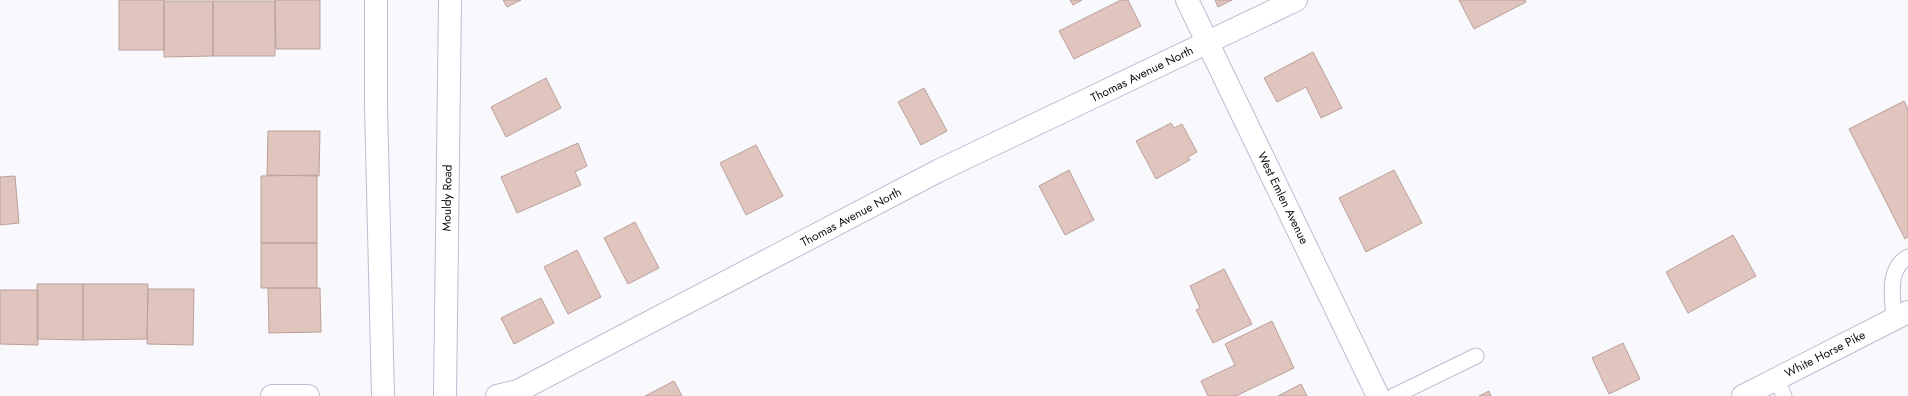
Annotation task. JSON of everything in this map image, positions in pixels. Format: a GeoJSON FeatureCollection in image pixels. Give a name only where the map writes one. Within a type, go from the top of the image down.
{"type":"FeatureCollection","features":[{"type":"Feature","properties":{"kind":"main road"},"geometry":{"type":"LineString","coordinates":[[376,0],[376,106],[383,396]]}},
{"type":"Feature","properties":{"kind":"main road","name":"Mouldy Road"},"geometry":{"type":"LineString","coordinates":[[445,396],[450,0]]}},
{"type":"Feature","properties":{"kind":"main road","name":"West Emlen Avenue"},"geometry":{"type":"LineString","coordinates":[[1187,0],[1378,396]]}},
{"type":"Feature","properties":{"kind":"main road","name":"Thomas Avenue North"},"geometry":{"type":"LineString","coordinates":[[497,396],[518,391],[938,171],[1296,0]]}},
{"type":"Feature","properties":{"kind":"main road","name":"White Horse Pike"},"geometry":{"type":"LineString","coordinates":[[1743,396],[1780,388],[1901,316]]}},
{"type":"Feature","properties":{"kind":"main road"},"geometry":{"type":"LineString","coordinates":[[272,396],[308,396]]}},
{"type":"Feature","properties":{"kind":"lane"},"geometry":{"type":"LineString","coordinates":[[1901,316],[1893,277],[1900,261],[1908,257]]}},
{"type":"Feature","properties":{"kind":"lane"},"geometry":{"type":"LineString","coordinates":[[1394,396],[1476,356]]}},
{"type":"Feature","properties":{"kind":"building"},"geometry":{"type":"Polygon","coordinates":[[[119,0],[164,0],[164,50],[119,50],[119,0]]]}},
{"type":"Feature","properties":{"kind":"building"},"geometry":{"type":"Polygon","coordinates":[[[275,0],[320,0],[320,49],[276,49],[275,0]]]}},
{"type":"Feature","properties":{"kind":"building"},"geometry":{"type":"Polygon","coordinates":[[[503,0],[521,0],[507,7],[503,0]]]}},
{"type":"Feature","properties":{"kind":"building"},"geometry":{"type":"Polygon","coordinates":[[[1070,0],[1082,0],[1073,5],[1070,0]]]}},
{"type":"Feature","properties":{"kind":"building"},"geometry":{"type":"Polygon","coordinates":[[[1121,0],[1128,0],[1141,26],[1074,59],[1059,31],[1121,0]]]}},
{"type":"Feature","properties":{"kind":"building"},"geometry":{"type":"Polygon","coordinates":[[[1215,0],[1232,0],[1218,7],[1215,0]]]}},
{"type":"Feature","properties":{"kind":"building"},"geometry":{"type":"Polygon","coordinates":[[[1459,0],[1525,0],[1526,2],[1474,29],[1459,0]]]}},
{"type":"Feature","properties":{"kind":"building"},"geometry":{"type":"Polygon","coordinates":[[[164,1],[213,1],[213,56],[164,57],[164,1]]]}},
{"type":"Feature","properties":{"kind":"building"},"geometry":{"type":"Polygon","coordinates":[[[213,1],[275,1],[275,56],[213,56],[213,1]]]}},
{"type":"Feature","properties":{"kind":"building"},"geometry":{"type":"Polygon","coordinates":[[[1313,52],[1342,108],[1321,118],[1306,87],[1277,102],[1264,78],[1313,52]]]}},
{"type":"Feature","properties":{"kind":"building"},"geometry":{"type":"Polygon","coordinates":[[[546,78],[561,108],[506,137],[491,107],[546,78]]]}},
{"type":"Feature","properties":{"kind":"building"},"geometry":{"type":"Polygon","coordinates":[[[924,88],[947,131],[921,145],[898,102],[924,88]]]}},
{"type":"Feature","properties":{"kind":"building"},"geometry":{"type":"Polygon","coordinates":[[[1904,101],[1908,109],[1908,237],[1905,239],[1849,129],[1904,101]]]}},
{"type":"Feature","properties":{"kind":"building"},"geometry":{"type":"Polygon","coordinates":[[[1171,123],[1174,128],[1182,124],[1197,152],[1188,157],[1190,160],[1156,179],[1136,141],[1171,123]]]}},
{"type":"Feature","properties":{"kind":"building"},"geometry":{"type":"Polygon","coordinates":[[[268,131],[320,131],[319,176],[267,175],[268,131]]]}},
{"type":"Feature","properties":{"kind":"building"},"geometry":{"type":"Polygon","coordinates":[[[578,143],[587,166],[575,172],[581,185],[517,213],[501,177],[578,143]]]}},
{"type":"Feature","properties":{"kind":"building"},"geometry":{"type":"Polygon","coordinates":[[[756,145],[783,196],[746,215],[720,163],[756,145]]]}},
{"type":"Feature","properties":{"kind":"building"},"geometry":{"type":"Polygon","coordinates":[[[1069,170],[1094,220],[1065,235],[1039,186],[1069,170]]]}},
{"type":"Feature","properties":{"kind":"building"},"geometry":{"type":"Polygon","coordinates":[[[1394,170],[1422,223],[1366,252],[1339,198],[1394,170]]]}},
{"type":"Feature","properties":{"kind":"building"},"geometry":{"type":"Polygon","coordinates":[[[317,175],[317,243],[261,243],[261,176],[317,175]]]}},
{"type":"Feature","properties":{"kind":"building"},"geometry":{"type":"Polygon","coordinates":[[[15,176],[19,223],[0,225],[0,177],[15,176]]]}},
{"type":"Feature","properties":{"kind":"building"},"geometry":{"type":"Polygon","coordinates":[[[635,222],[659,268],[628,284],[604,238],[635,222]]]}},
{"type":"Feature","properties":{"kind":"building"},"geometry":{"type":"Polygon","coordinates":[[[1733,235],[1756,276],[1688,313],[1666,272],[1733,235]]]}},
{"type":"Feature","properties":{"kind":"building"},"geometry":{"type":"Polygon","coordinates":[[[261,243],[317,243],[317,288],[261,288],[261,243]]]}},
{"type":"Feature","properties":{"kind":"building"},"geometry":{"type":"Polygon","coordinates":[[[577,250],[601,297],[568,314],[544,267],[577,250]]]}},
{"type":"Feature","properties":{"kind":"building"},"geometry":{"type":"Polygon","coordinates":[[[1224,269],[1252,324],[1213,343],[1196,310],[1200,308],[1190,286],[1224,269]]]}},
{"type":"Feature","properties":{"kind":"building"},"geometry":{"type":"Polygon","coordinates":[[[37,284],[83,284],[83,340],[37,339],[37,284]]]}},
{"type":"Feature","properties":{"kind":"building"},"geometry":{"type":"Polygon","coordinates":[[[83,284],[148,284],[147,339],[83,340],[83,284]]]}},
{"type":"Feature","properties":{"kind":"building"},"geometry":{"type":"Polygon","coordinates":[[[268,288],[320,288],[321,332],[269,333],[268,288]]]}},
{"type":"Feature","properties":{"kind":"building"},"geometry":{"type":"Polygon","coordinates":[[[148,289],[194,289],[193,345],[147,344],[148,289]]]}},
{"type":"Feature","properties":{"kind":"building"},"geometry":{"type":"Polygon","coordinates":[[[0,290],[38,290],[38,345],[0,344],[0,290]]]}},
{"type":"Feature","properties":{"kind":"building"},"geometry":{"type":"Polygon","coordinates":[[[541,298],[554,323],[514,344],[501,318],[541,298]]]}},
{"type":"Feature","properties":{"kind":"building"},"geometry":{"type":"Polygon","coordinates":[[[1272,321],[1294,368],[1236,396],[1208,396],[1201,381],[1235,365],[1225,344],[1272,321]]]}},
{"type":"Feature","properties":{"kind":"building"},"geometry":{"type":"Polygon","coordinates":[[[1623,343],[1640,379],[1609,394],[1592,358],[1623,343]]]}},
{"type":"Feature","properties":{"kind":"building"},"geometry":{"type":"Polygon","coordinates":[[[674,381],[682,396],[645,396],[674,381]]]}},
{"type":"Feature","properties":{"kind":"building"},"geometry":{"type":"Polygon","coordinates":[[[1301,384],[1307,396],[1278,396],[1301,384]]]}},
{"type":"Feature","properties":{"kind":"building"},"geometry":{"type":"Polygon","coordinates":[[[1489,391],[1491,396],[1479,396],[1489,391]]]}}]}
